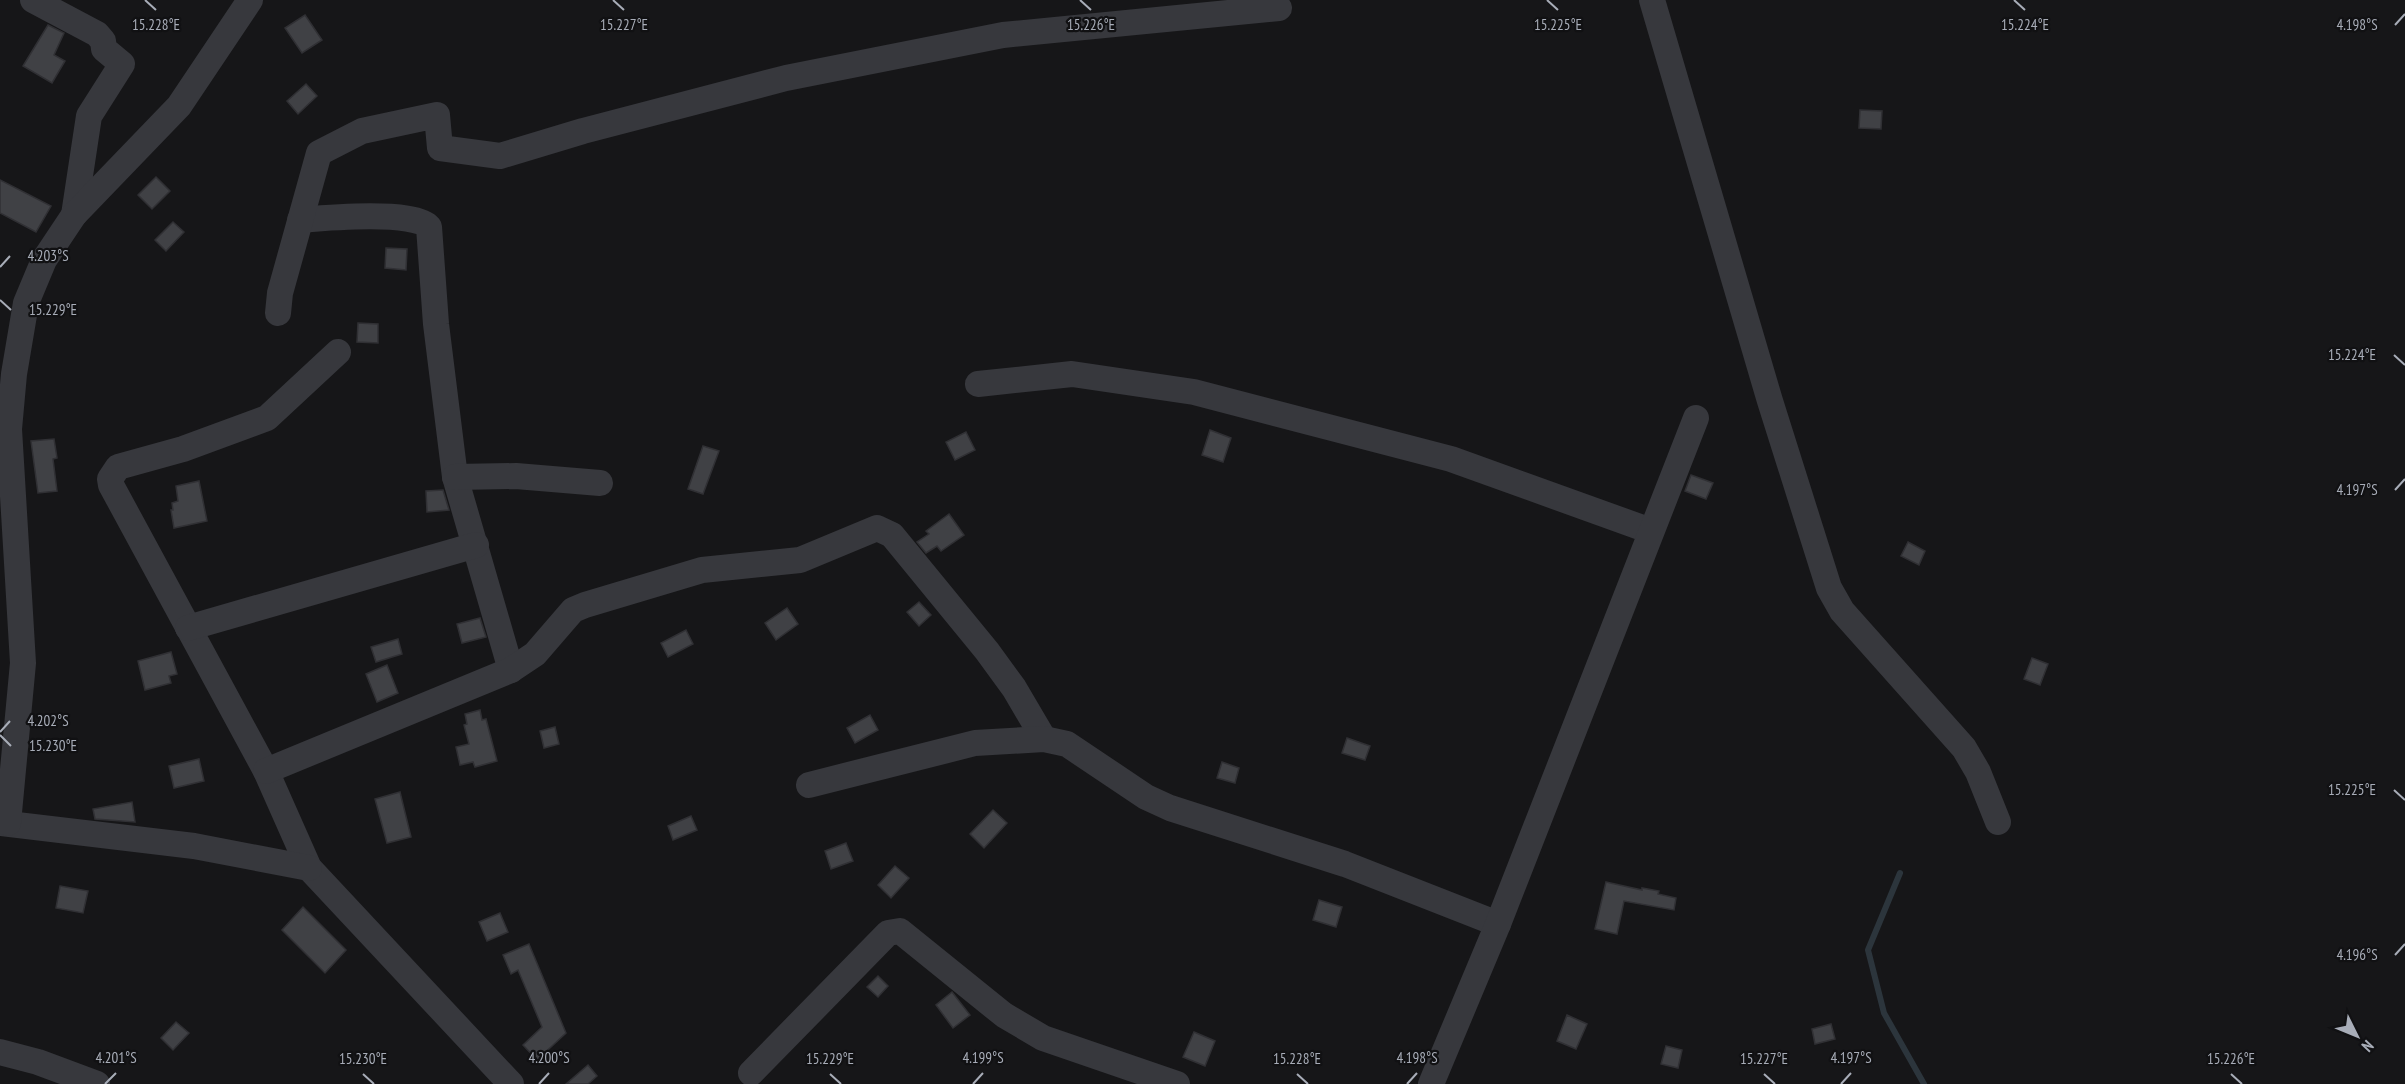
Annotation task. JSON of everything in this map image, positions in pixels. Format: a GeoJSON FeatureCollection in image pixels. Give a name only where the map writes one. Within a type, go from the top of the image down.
{"type":"FeatureCollection","features":[{"type":"Feature","properties":{"kind":"street"},"geometry":{"type":"LineString","coordinates":[[33,0],[98,34],[103,41],[104,49],[122,64],[89,116],[74,215]]}},
{"type":"Feature","properties":{"kind":"street"},"geometry":{"type":"LineString","coordinates":[[250,0],[179,105],[74,215],[44,260],[26,303],[14,374],[9,429],[23,663],[4,823],[194,846],[309,868]]}},
{"type":"Feature","properties":{"kind":"street"},"geometry":{"type":"LineString","coordinates":[[1652,0],[1770,401],[1829,588],[1842,611],[1964,747],[1978,772],[1998,822]]}},
{"type":"Feature","properties":{"kind":"street"},"geometry":{"type":"LineString","coordinates":[[278,313],[280,293],[319,153],[362,131],[437,115],[440,148],[500,156],[583,131],[786,78],[1003,36],[1279,8]]}},
{"type":"Feature","properties":{"kind":"street"},"geometry":{"type":"LineString","coordinates":[[300,220],[362,216],[421,220],[429,227],[436,324],[455,477],[511,670]]}},
{"type":"Feature","properties":{"kind":"street"},"geometry":{"type":"LineString","coordinates":[[338,352],[267,418],[183,449],[118,467],[114,471],[111,485],[266,771],[309,868],[510,1084]]}},
{"type":"Feature","properties":{"kind":"street"},"geometry":{"type":"LineString","coordinates":[[978,384],[1072,374],[1194,392],[1451,459],[1651,531]]}},
{"type":"Feature","properties":{"kind":"street"},"geometry":{"type":"LineString","coordinates":[[1431,1084],[1498,924],[1696,417]]}},
{"type":"Feature","properties":{"kind":"street"},"geometry":{"type":"LineString","coordinates":[[455,477],[516,476],[600,483]]}},
{"type":"Feature","properties":{"kind":"street"},"geometry":{"type":"LineString","coordinates":[[266,771],[511,670],[535,654],[573,610],[585,605],[702,570],[800,560],[877,528],[892,535],[987,651],[1014,688],[1044,739]]}},
{"type":"Feature","properties":{"kind":"street"},"geometry":{"type":"LineString","coordinates":[[188,628],[476,545]]}},
{"type":"Feature","properties":{"kind":"street"},"geometry":{"type":"LineString","coordinates":[[809,784],[975,743],[1044,739],[1067,744],[1146,797],[1170,808],[1345,864],[1498,924]]}},
{"type":"Feature","properties":{"kind":"street"},"geometry":{"type":"LineString","coordinates":[[751,1073],[888,933],[900,931],[1004,1015],[1043,1038],[1178,1084]]}},
{"type":"Feature","properties":{"kind":"street"},"geometry":{"type":"LineString","coordinates":[[0,1052],[38,1062],[98,1084]]}},
{"type":"Feature","properties":{"kind":"building"},"geometry":{"type":"Polygon","coordinates":[[[305,15],[322,40],[302,53],[285,28],[305,15]]]}},
{"type":"Feature","properties":{"kind":"building"},"geometry":{"type":"Polygon","coordinates":[[[48,25],[64,33],[54,55],[65,61],[52,83],[23,66],[48,25]]]}},
{"type":"Feature","properties":{"kind":"building"},"geometry":{"type":"Polygon","coordinates":[[[306,84],[317,96],[298,114],[287,101],[306,84]]]}},
{"type":"Feature","properties":{"kind":"building"},"geometry":{"type":"Polygon","coordinates":[[[1860,110],[1882,111],[1881,129],[1859,128],[1860,110]]]}},
{"type":"Feature","properties":{"kind":"building"},"geometry":{"type":"Polygon","coordinates":[[[156,177],[170,191],[152,209],[138,195],[156,177]]]}},
{"type":"Feature","properties":{"kind":"building"},"geometry":{"type":"Polygon","coordinates":[[[0,180],[51,206],[36,232],[0,213],[0,180]]]}},
{"type":"Feature","properties":{"kind":"building"},"geometry":{"type":"Polygon","coordinates":[[[173,222],[184,232],[166,251],[155,240],[173,222]]]}},
{"type":"Feature","properties":{"kind":"building"},"geometry":{"type":"Polygon","coordinates":[[[386,248],[407,249],[406,270],[385,268],[386,248]]]}},
{"type":"Feature","properties":{"kind":"building"},"geometry":{"type":"Polygon","coordinates":[[[358,323],[378,324],[378,343],[357,342],[358,323]]]}},
{"type":"Feature","properties":{"kind":"building"},"geometry":{"type":"Polygon","coordinates":[[[1210,430],[1231,438],[1223,462],[1202,455],[1210,430]]]}},
{"type":"Feature","properties":{"kind":"building"},"geometry":{"type":"Polygon","coordinates":[[[966,432],[975,450],[955,460],[946,442],[966,432]]]}},
{"type":"Feature","properties":{"kind":"building"},"geometry":{"type":"Polygon","coordinates":[[[54,439],[57,458],[53,459],[57,491],[38,493],[31,441],[54,439]]]}},
{"type":"Feature","properties":{"kind":"building"},"geometry":{"type":"Polygon","coordinates":[[[703,446],[719,451],[703,494],[688,489],[703,446]]]}},
{"type":"Feature","properties":{"kind":"building"},"geometry":{"type":"Polygon","coordinates":[[[1691,475],[1713,483],[1706,499],[1685,491],[1691,475]]]}},
{"type":"Feature","properties":{"kind":"building"},"geometry":{"type":"Polygon","coordinates":[[[199,481],[207,521],[174,528],[171,510],[173,510],[172,503],[178,501],[176,486],[199,481]]]}},
{"type":"Feature","properties":{"kind":"building"},"geometry":{"type":"Polygon","coordinates":[[[443,490],[449,510],[427,512],[426,491],[443,490]]]}},
{"type":"Feature","properties":{"kind":"building"},"geometry":{"type":"Polygon","coordinates":[[[949,514],[964,535],[941,551],[937,546],[926,553],[917,542],[929,534],[926,531],[949,514]]]}},
{"type":"Feature","properties":{"kind":"building"},"geometry":{"type":"Polygon","coordinates":[[[1908,542],[1925,551],[1919,565],[1901,556],[1908,542]]]}},
{"type":"Feature","properties":{"kind":"building"},"geometry":{"type":"Polygon","coordinates":[[[919,602],[931,615],[919,626],[907,612],[919,602]]]}},
{"type":"Feature","properties":{"kind":"building"},"geometry":{"type":"Polygon","coordinates":[[[787,608],[798,624],[776,640],[765,623],[787,608]]]}},
{"type":"Feature","properties":{"kind":"building"},"geometry":{"type":"Polygon","coordinates":[[[480,618],[486,637],[462,643],[457,624],[480,618]]]}},
{"type":"Feature","properties":{"kind":"building"},"geometry":{"type":"Polygon","coordinates":[[[686,630],[693,644],[668,657],[661,643],[686,630]]]}},
{"type":"Feature","properties":{"kind":"building"},"geometry":{"type":"Polygon","coordinates":[[[398,639],[402,654],[376,662],[371,647],[398,639]]]}},
{"type":"Feature","properties":{"kind":"building"},"geometry":{"type":"Polygon","coordinates":[[[171,652],[177,674],[169,676],[171,683],[145,690],[138,661],[171,652]]]}},
{"type":"Feature","properties":{"kind":"building"},"geometry":{"type":"Polygon","coordinates":[[[2032,658],[2048,664],[2040,685],[2024,679],[2032,658]]]}},
{"type":"Feature","properties":{"kind":"building"},"geometry":{"type":"Polygon","coordinates":[[[387,665],[398,693],[377,702],[366,674],[387,665]]]}},
{"type":"Feature","properties":{"kind":"building"},"geometry":{"type":"Polygon","coordinates":[[[480,710],[482,720],[486,719],[497,761],[475,767],[473,762],[460,765],[456,747],[469,744],[464,725],[467,724],[465,714],[480,710]]]}},
{"type":"Feature","properties":{"kind":"building"},"geometry":{"type":"Polygon","coordinates":[[[870,715],[878,730],[855,743],[847,728],[870,715]]]}},
{"type":"Feature","properties":{"kind":"building"},"geometry":{"type":"Polygon","coordinates":[[[555,727],[559,744],[544,748],[540,731],[555,727]]]}},
{"type":"Feature","properties":{"kind":"building"},"geometry":{"type":"Polygon","coordinates":[[[1347,738],[1370,746],[1365,760],[1342,753],[1347,738]]]}},
{"type":"Feature","properties":{"kind":"building"},"geometry":{"type":"Polygon","coordinates":[[[199,759],[204,781],[174,788],[169,766],[199,759]]]}},
{"type":"Feature","properties":{"kind":"building"},"geometry":{"type":"Polygon","coordinates":[[[1222,762],[1239,768],[1235,783],[1217,778],[1222,762]]]}},
{"type":"Feature","properties":{"kind":"building"},"geometry":{"type":"Polygon","coordinates":[[[400,792],[411,837],[387,843],[375,799],[400,792]]]}},
{"type":"Feature","properties":{"kind":"building"},"geometry":{"type":"Polygon","coordinates":[[[132,802],[135,822],[95,819],[93,809],[132,802]]]}},
{"type":"Feature","properties":{"kind":"building"},"geometry":{"type":"Polygon","coordinates":[[[993,810],[1007,823],[984,848],[970,834],[993,810]]]}},
{"type":"Feature","properties":{"kind":"building"},"geometry":{"type":"Polygon","coordinates":[[[691,816],[697,830],[673,840],[668,826],[691,816]]]}},
{"type":"Feature","properties":{"kind":"building"},"geometry":{"type":"Polygon","coordinates":[[[846,843],[853,861],[831,869],[825,851],[846,843]]]}},
{"type":"Feature","properties":{"kind":"building"},"geometry":{"type":"Polygon","coordinates":[[[895,866],[909,878],[891,898],[878,885],[895,866]]]}},
{"type":"Feature","properties":{"kind":"building"},"geometry":{"type":"Polygon","coordinates":[[[1606,882],[1642,890],[1642,888],[1659,891],[1658,894],[1676,898],[1674,910],[1624,901],[1617,934],[1595,929],[1606,882]]]}},
{"type":"Feature","properties":{"kind":"building"},"geometry":{"type":"Polygon","coordinates":[[[60,886],[88,891],[83,913],[56,908],[60,886]]]}},
{"type":"Feature","properties":{"kind":"building"},"geometry":{"type":"Polygon","coordinates":[[[1319,900],[1342,907],[1336,927],[1313,920],[1319,900]]]}},
{"type":"Feature","properties":{"kind":"building"},"geometry":{"type":"Polygon","coordinates":[[[303,907],[346,950],[325,973],[282,930],[303,907]]]}},
{"type":"Feature","properties":{"kind":"building"},"geometry":{"type":"Polygon","coordinates":[[[500,913],[508,932],[487,941],[479,922],[500,913]]]}},
{"type":"Feature","properties":{"kind":"building"},"geometry":{"type":"Polygon","coordinates":[[[529,944],[566,1033],[537,1060],[523,1045],[542,1027],[518,970],[511,974],[503,955],[529,944]]]}},
{"type":"Feature","properties":{"kind":"building"},"geometry":{"type":"Polygon","coordinates":[[[878,976],[888,986],[878,997],[867,987],[878,976]]]}},
{"type":"Feature","properties":{"kind":"building"},"geometry":{"type":"Polygon","coordinates":[[[952,992],[970,1015],[953,1028],[936,1005],[952,992]]]}},
{"type":"Feature","properties":{"kind":"building"},"geometry":{"type":"Polygon","coordinates":[[[1567,1015],[1587,1024],[1576,1049],[1557,1041],[1567,1015]]]}},
{"type":"Feature","properties":{"kind":"building"},"geometry":{"type":"Polygon","coordinates":[[[176,1022],[189,1033],[173,1050],[161,1038],[176,1022]]]}},
{"type":"Feature","properties":{"kind":"building"},"geometry":{"type":"Polygon","coordinates":[[[1831,1024],[1835,1039],[1815,1044],[1812,1029],[1831,1024]]]}},
{"type":"Feature","properties":{"kind":"building"},"geometry":{"type":"Polygon","coordinates":[[[1194,1032],[1215,1041],[1205,1066],[1183,1057],[1194,1032]]]}},
{"type":"Feature","properties":{"kind":"building"},"geometry":{"type":"Polygon","coordinates":[[[1666,1046],[1682,1050],[1678,1068],[1661,1064],[1666,1046]]]}},
{"type":"Feature","properties":{"kind":"building"},"geometry":{"type":"Polygon","coordinates":[[[588,1065],[597,1076],[588,1084],[566,1084],[588,1065]]]}},
{"type":"Feature","properties":{"kind":"waterway"},"geometry":{"type":"LineString","coordinates":[[1900,873],[1868,950],[1884,1013],[1924,1084]]}}]}
